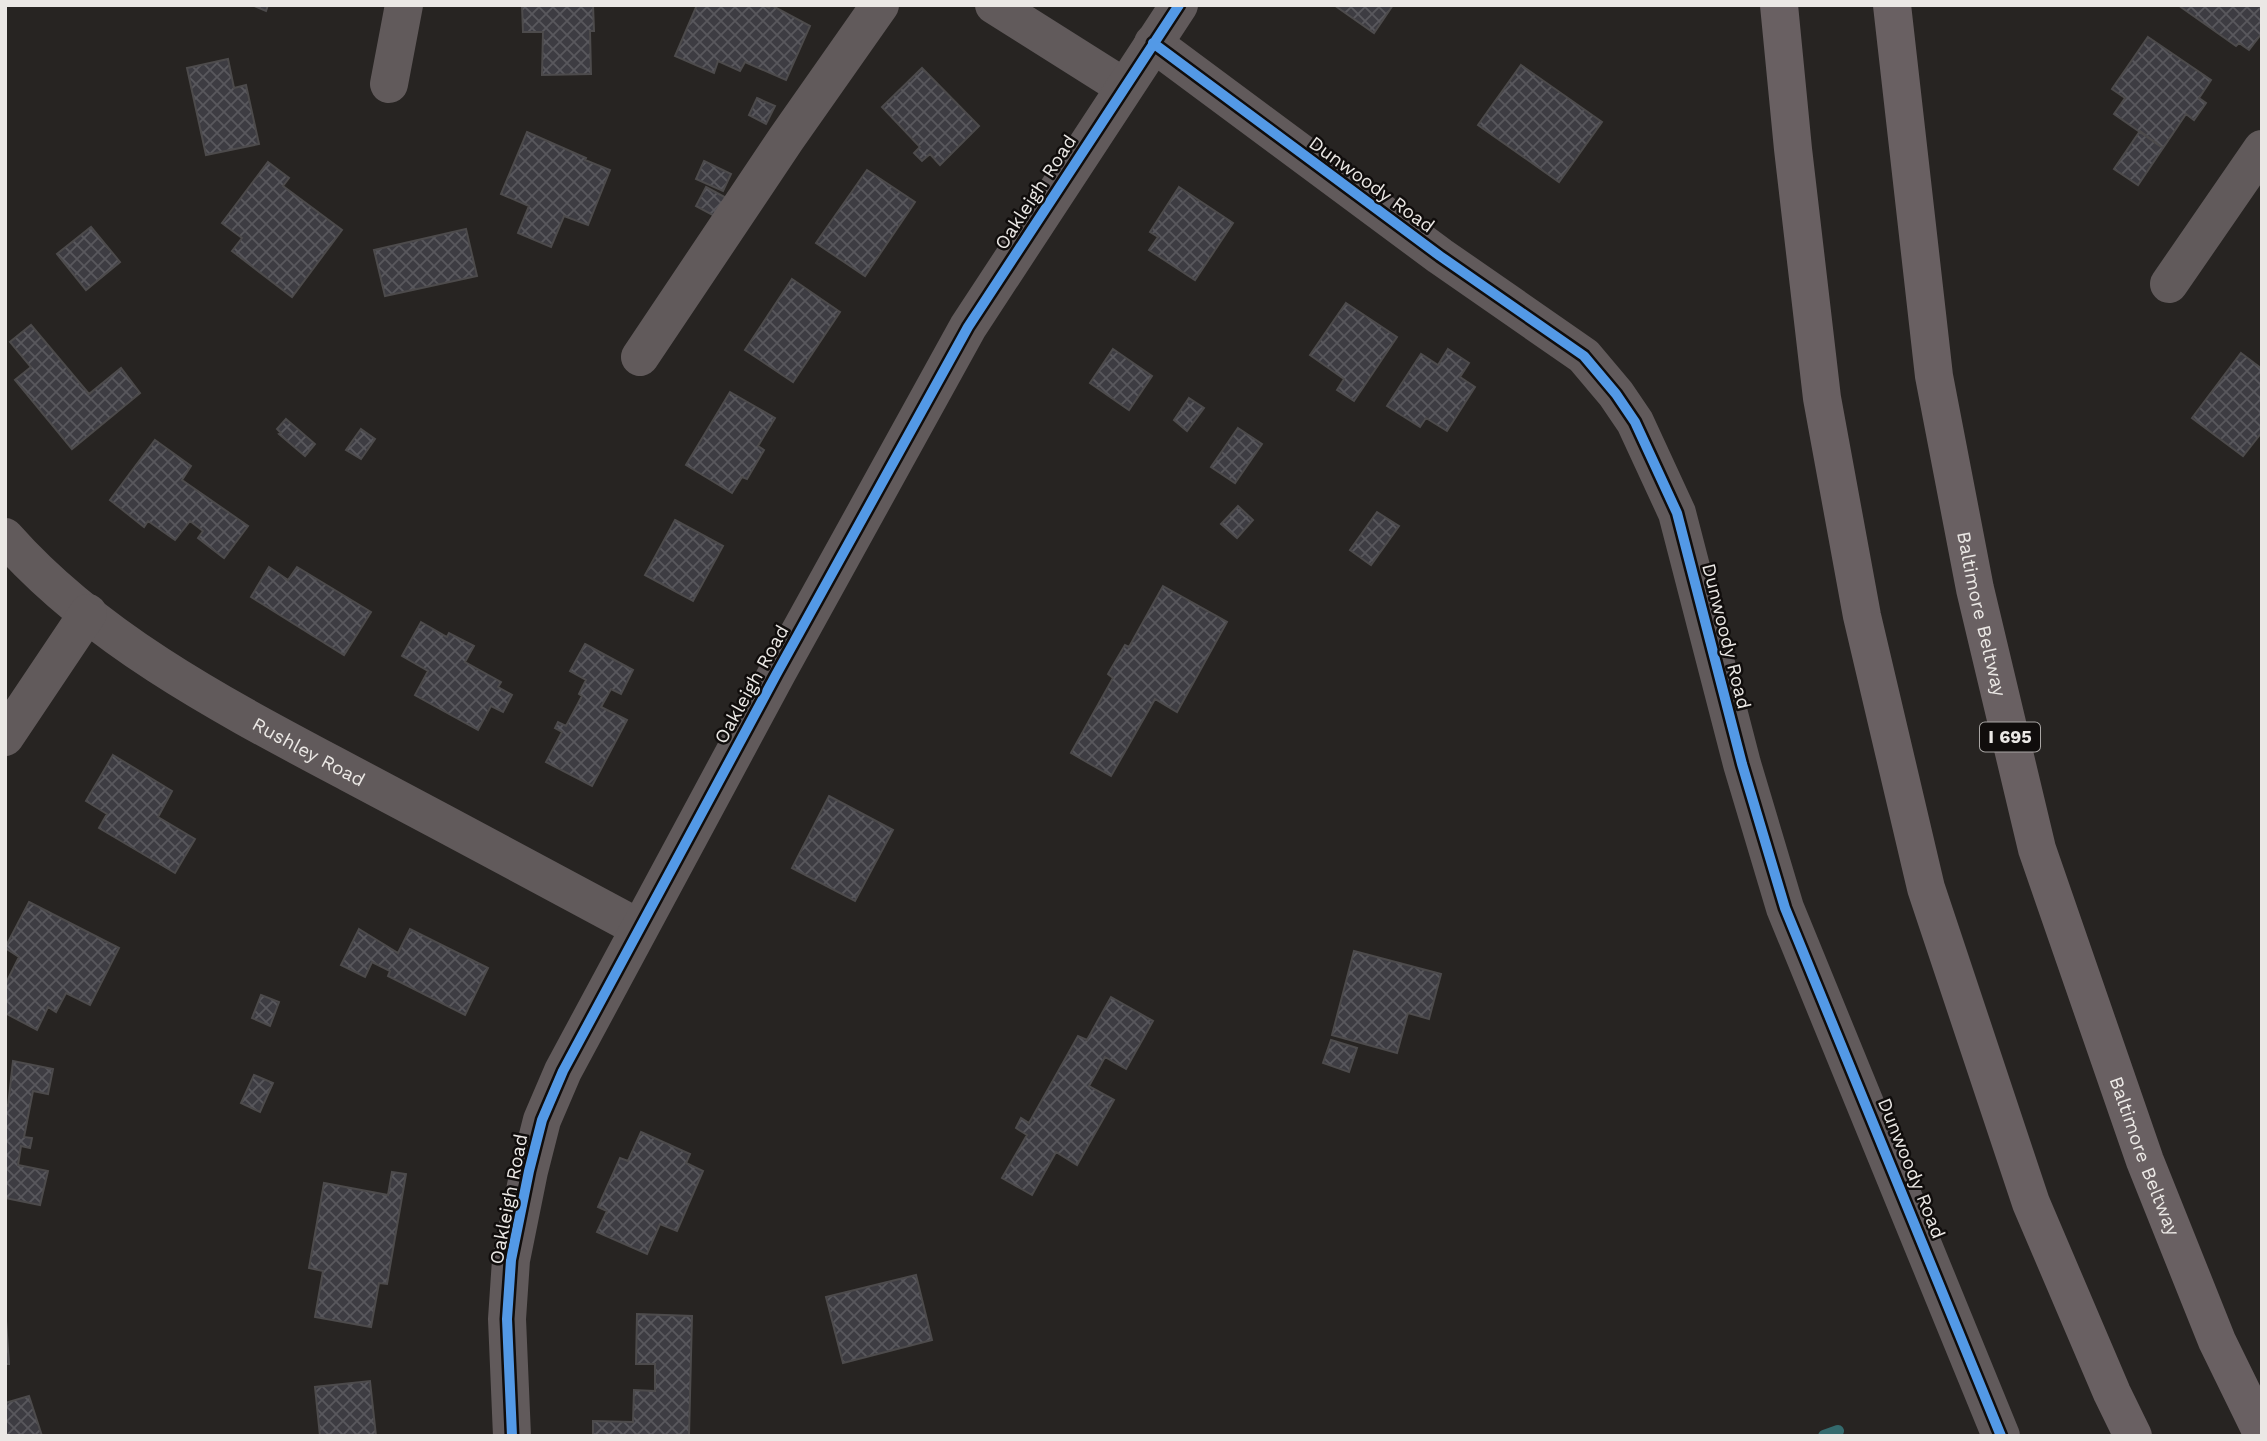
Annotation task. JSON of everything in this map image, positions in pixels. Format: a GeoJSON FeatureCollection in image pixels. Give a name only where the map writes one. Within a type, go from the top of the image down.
{"type":"FeatureCollection","features":[{"type":"Feature","properties":{"kind":"highway"},"geometry":{"type":"LineString","coordinates":[[1779,5],[1822,398],[1862,616],[1926,888],[2031,1203],[2133,1436]]}},
{"type":"Feature","properties":{"kind":"highway","name":"Baltimore Beltway"},"geometry":{"type":"LineString","coordinates":[[1892,5],[1934,376],[1975,589],[2037,849],[2145,1161],[2217,1341],[2262,1433]]}},
{"type":"Feature","properties":{"kind":"street"},"geometry":{"type":"LineString","coordinates":[[389,84],[404,5]]}},
{"type":"Feature","properties":{"kind":"street"},"geometry":{"type":"LineString","coordinates":[[640,357],[786,139],[880,5]]}},
{"type":"Feature","properties":{"kind":"street"},"geometry":{"type":"LineString","coordinates":[[994,5],[1124,87]]}},
{"type":"Feature","properties":{"kind":"street","name":"Oakleigh Road"},"geometry":{"type":"LineString","coordinates":[[512,1436],[507,1319],[511,1260],[542,1120],[563,1070],[968,327],[1179,5]]}},
{"type":"Feature","properties":{"kind":"street","name":"Dunwoody Road"},"geometry":{"type":"LineString","coordinates":[[1153,43],[1428,247],[1584,356],[1635,422],[1677,513],[1742,764],[1785,908],[2001,1436]]}},
{"type":"Feature","properties":{"kind":"street"},"geometry":{"type":"LineString","coordinates":[[2168,284],[2262,149]]}},
{"type":"Feature","properties":{"kind":"street","name":"Rushley Road"},"geometry":{"type":"LineString","coordinates":[[5,537],[29,564],[88,613],[166,670],[263,727],[639,928]]}},
{"type":"Feature","properties":{"kind":"street"},"geometry":{"type":"LineString","coordinates":[[5,737],[88,613]]}},
{"type":"Feature","properties":{"kind":"building"},"geometry":{"type":"Polygon","coordinates":[[[252,5],[268,5],[266,11],[252,5]]]}},
{"type":"Feature","properties":{"kind":"building"},"geometry":{"type":"Polygon","coordinates":[[[522,5],[593,5],[594,31],[590,31],[591,74],[542,75],[543,32],[523,32],[522,5]]]}},
{"type":"Feature","properties":{"kind":"building"},"geometry":{"type":"Polygon","coordinates":[[[697,5],[763,5],[769,8],[771,5],[810,26],[786,80],[745,62],[740,71],[718,61],[714,73],[675,56],[697,5]]]}},
{"type":"Feature","properties":{"kind":"building"},"geometry":{"type":"Polygon","coordinates":[[[1334,5],[1393,5],[1374,33],[1334,5]]]}},
{"type":"Feature","properties":{"kind":"building"},"geometry":{"type":"Polygon","coordinates":[[[2178,5],[2262,5],[2262,33],[2249,50],[2239,43],[2236,46],[2178,5]]]}},
{"type":"Feature","properties":{"kind":"building"},"geometry":{"type":"Polygon","coordinates":[[[2148,37],[2211,80],[2199,98],[2206,103],[2194,120],[2186,114],[2163,148],[2114,114],[2125,98],[2112,89],[2148,37]]]}},
{"type":"Feature","properties":{"kind":"building"},"geometry":{"type":"Polygon","coordinates":[[[228,59],[234,88],[246,85],[259,144],[206,155],[187,68],[228,59]]]}},
{"type":"Feature","properties":{"kind":"building"},"geometry":{"type":"Polygon","coordinates":[[[1521,65],[1602,122],[1559,182],[1478,125],[1521,65]]]}},
{"type":"Feature","properties":{"kind":"building"},"geometry":{"type":"Polygon","coordinates":[[[922,68],[979,126],[940,165],[930,154],[922,161],[914,153],[920,147],[882,107],[922,68]]]}},
{"type":"Feature","properties":{"kind":"building"},"geometry":{"type":"Polygon","coordinates":[[[757,98],[775,106],[766,124],[749,115],[757,98]]]}},
{"type":"Feature","properties":{"kind":"building"},"geometry":{"type":"Polygon","coordinates":[[[2140,131],[2163,148],[2138,185],[2114,169],[2140,131]]]}},
{"type":"Feature","properties":{"kind":"building"},"geometry":{"type":"Polygon","coordinates":[[[527,132],[610,170],[588,225],[564,216],[551,247],[518,233],[529,206],[501,194],[527,132]]]}},
{"type":"Feature","properties":{"kind":"building"},"geometry":{"type":"Polygon","coordinates":[[[704,161],[731,174],[723,191],[696,179],[704,161]]]}},
{"type":"Feature","properties":{"kind":"building"},"geometry":{"type":"Polygon","coordinates":[[[268,162],[289,178],[283,186],[342,230],[292,297],[232,251],[242,238],[222,223],[268,162]]]}},
{"type":"Feature","properties":{"kind":"building"},"geometry":{"type":"Polygon","coordinates":[[[867,170],[915,202],[865,276],[816,243],[867,170]]]}},
{"type":"Feature","properties":{"kind":"building"},"geometry":{"type":"Polygon","coordinates":[[[706,187],[730,200],[720,219],[696,206],[706,187]]]}},
{"type":"Feature","properties":{"kind":"building"},"geometry":{"type":"Polygon","coordinates":[[[1179,187],[1233,223],[1195,280],[1149,250],[1158,237],[1150,232],[1179,187]]]}},
{"type":"Feature","properties":{"kind":"building"},"geometry":{"type":"Polygon","coordinates":[[[91,227],[120,262],[86,290],[57,254],[91,227]]]}},
{"type":"Feature","properties":{"kind":"building"},"geometry":{"type":"Polygon","coordinates":[[[466,229],[477,276],[385,296],[374,250],[466,229]]]}},
{"type":"Feature","properties":{"kind":"building"},"geometry":{"type":"Polygon","coordinates":[[[792,279],[840,312],[793,382],[745,350],[792,279]]]}},
{"type":"Feature","properties":{"kind":"building"},"geometry":{"type":"Polygon","coordinates":[[[1346,303],[1397,337],[1354,401],[1337,390],[1344,379],[1310,355],[1346,303]]]}},
{"type":"Feature","properties":{"kind":"building"},"geometry":{"type":"Polygon","coordinates":[[[31,325],[89,394],[121,368],[140,393],[72,449],[15,380],[31,367],[10,342],[31,325]]]}},
{"type":"Feature","properties":{"kind":"building"},"geometry":{"type":"Polygon","coordinates":[[[1113,349],[1152,376],[1129,410],[1090,383],[1113,349]]]}},
{"type":"Feature","properties":{"kind":"building"},"geometry":{"type":"Polygon","coordinates":[[[1448,349],[1469,363],[1460,377],[1475,387],[1447,431],[1426,418],[1420,427],[1387,406],[1421,354],[1438,365],[1448,349]]]}},
{"type":"Feature","properties":{"kind":"building"},"geometry":{"type":"Polygon","coordinates":[[[2241,353],[2262,369],[2262,432],[2243,456],[2192,418],[2241,353]]]}},
{"type":"Feature","properties":{"kind":"building"},"geometry":{"type":"Polygon","coordinates":[[[730,392],[775,418],[758,446],[764,450],[747,479],[742,477],[732,493],[686,465],[730,392]]]}},
{"type":"Feature","properties":{"kind":"building"},"geometry":{"type":"Polygon","coordinates":[[[1189,398],[1204,408],[1187,431],[1174,420],[1189,398]]]}},
{"type":"Feature","properties":{"kind":"building"},"geometry":{"type":"Polygon","coordinates":[[[286,419],[315,444],[305,456],[279,434],[281,433],[277,429],[286,419]]]}},
{"type":"Feature","properties":{"kind":"building"},"geometry":{"type":"Polygon","coordinates":[[[1238,428],[1262,444],[1235,483],[1211,467],[1238,428]]]}},
{"type":"Feature","properties":{"kind":"building"},"geometry":{"type":"Polygon","coordinates":[[[361,429],[375,439],[361,459],[346,450],[361,429]]]}},
{"type":"Feature","properties":{"kind":"building"},"geometry":{"type":"Polygon","coordinates":[[[155,440],[191,466],[182,480],[248,526],[224,558],[198,538],[203,531],[190,521],[175,540],[148,521],[144,527],[110,500],[155,440]]]}},
{"type":"Feature","properties":{"kind":"building"},"geometry":{"type":"Polygon","coordinates":[[[1238,506],[1253,520],[1237,538],[1221,524],[1238,506]]]}},
{"type":"Feature","properties":{"kind":"building"},"geometry":{"type":"Polygon","coordinates":[[[1377,512],[1399,526],[1371,565],[1350,550],[1377,512]]]}},
{"type":"Feature","properties":{"kind":"building"},"geometry":{"type":"Polygon","coordinates":[[[675,520],[723,546],[693,601],[645,575],[675,520]]]}},
{"type":"Feature","properties":{"kind":"building"},"geometry":{"type":"Polygon","coordinates":[[[269,567],[288,580],[297,567],[371,612],[344,655],[251,597],[269,567]]]}},
{"type":"Feature","properties":{"kind":"building"},"geometry":{"type":"Polygon","coordinates":[[[1163,586],[1227,622],[1177,712],[1155,699],[1111,776],[1071,753],[1113,678],[1108,674],[1125,645],[1129,647],[1163,586]]]}},
{"type":"Feature","properties":{"kind":"building"},"geometry":{"type":"Polygon","coordinates":[[[421,622],[447,637],[449,633],[474,646],[465,662],[501,682],[498,687],[512,695],[503,712],[491,706],[478,730],[415,695],[428,671],[402,656],[421,622]]]}},
{"type":"Feature","properties":{"kind":"building"},"geometry":{"type":"Polygon","coordinates":[[[585,644],[633,670],[621,694],[611,689],[601,707],[627,720],[592,786],[546,762],[562,732],[555,728],[558,722],[566,726],[582,696],[579,694],[586,680],[570,671],[585,644]]]}},
{"type":"Feature","properties":{"kind":"building"},"geometry":{"type":"Polygon","coordinates":[[[113,755],[172,791],[158,817],[195,839],[175,873],[99,828],[107,814],[86,801],[113,755]]]}},
{"type":"Feature","properties":{"kind":"building"},"geometry":{"type":"Polygon","coordinates":[[[829,796],[893,830],[855,901],[792,868],[829,796]]]}},
{"type":"Feature","properties":{"kind":"building"},"geometry":{"type":"Polygon","coordinates":[[[29,902],[119,948],[90,1005],[66,993],[56,1012],[48,1007],[37,1030],[5,1013],[5,985],[19,957],[5,948],[29,902]]]}},
{"type":"Feature","properties":{"kind":"building"},"geometry":{"type":"Polygon","coordinates":[[[359,929],[398,953],[410,929],[488,968],[465,1015],[388,976],[390,971],[372,962],[365,977],[341,965],[359,929]]]}},
{"type":"Feature","properties":{"kind":"building"},"geometry":{"type":"Polygon","coordinates":[[[1354,951],[1441,974],[1429,1019],[1408,1013],[1397,1053],[1332,1035],[1354,951]]]}},
{"type":"Feature","properties":{"kind":"building"},"geometry":{"type":"Polygon","coordinates":[[[261,995],[279,1002],[270,1026],[252,1018],[261,995]]]}},
{"type":"Feature","properties":{"kind":"building"},"geometry":{"type":"Polygon","coordinates":[[[1111,997],[1153,1021],[1126,1069],[1105,1057],[1089,1086],[1114,1100],[1077,1165],[1056,1152],[1032,1195],[1002,1178],[1027,1135],[1016,1128],[1021,1118],[1029,1123],[1078,1036],[1087,1040],[1111,997]]]}},
{"type":"Feature","properties":{"kind":"building"},"geometry":{"type":"Polygon","coordinates":[[[1331,1040],[1357,1048],[1349,1072],[1323,1063],[1331,1040]]]}},
{"type":"Feature","properties":{"kind":"building"},"geometry":{"type":"Polygon","coordinates":[[[13,1061],[53,1069],[48,1094],[33,1091],[24,1137],[32,1138],[30,1148],[21,1146],[18,1165],[48,1171],[40,1205],[5,1198],[5,1105],[8,1106],[13,1061]]]}},
{"type":"Feature","properties":{"kind":"building"},"geometry":{"type":"Polygon","coordinates":[[[254,1075],[273,1083],[260,1112],[241,1103],[254,1075]]]}},
{"type":"Feature","properties":{"kind":"building"},"geometry":{"type":"Polygon","coordinates":[[[641,1132],[690,1154],[686,1163],[703,1171],[677,1231],[660,1224],[647,1254],[597,1232],[607,1211],[598,1207],[620,1158],[628,1161],[641,1132]]]}},
{"type":"Feature","properties":{"kind":"building"},"geometry":{"type":"Polygon","coordinates":[[[392,1172],[406,1174],[387,1284],[379,1283],[371,1327],[315,1317],[323,1271],[309,1268],[324,1183],[388,1195],[392,1172]]]}},
{"type":"Feature","properties":{"kind":"building"},"geometry":{"type":"Polygon","coordinates":[[[916,1275],[932,1340],[843,1363],[826,1297],[916,1275]]]}},
{"type":"Feature","properties":{"kind":"building"},"geometry":{"type":"Polygon","coordinates":[[[5,1306],[9,1364],[5,1364],[5,1306]]]}},
{"type":"Feature","properties":{"kind":"building"},"geometry":{"type":"Polygon","coordinates":[[[637,1314],[692,1316],[689,1436],[593,1436],[593,1421],[633,1422],[634,1390],[655,1391],[655,1364],[636,1364],[637,1314]]]}},
{"type":"Feature","properties":{"kind":"building"},"geometry":{"type":"Polygon","coordinates":[[[370,1381],[376,1436],[320,1436],[315,1387],[370,1381]]]}},
{"type":"Feature","properties":{"kind":"building"},"geometry":{"type":"Polygon","coordinates":[[[29,1396],[42,1436],[5,1436],[5,1403],[29,1396]]]}},
{"type":"Feature","properties":{"kind":"waterway"},"geometry":{"type":"LineString","coordinates":[[1824,1436],[1838,1431]]}},
{"type":"Feature","properties":{"kind":"cycle path"},"geometry":{"type":"LineString","coordinates":[[512,1436],[507,1319],[511,1260],[542,1120],[563,1071],[777,673],[968,327],[1179,5]]}},
{"type":"Feature","properties":{"kind":"cycle path"},"geometry":{"type":"LineString","coordinates":[[1153,43],[1440,256],[1584,356],[1635,422],[1677,513],[1742,764],[1785,908],[2001,1436]]}}]}
